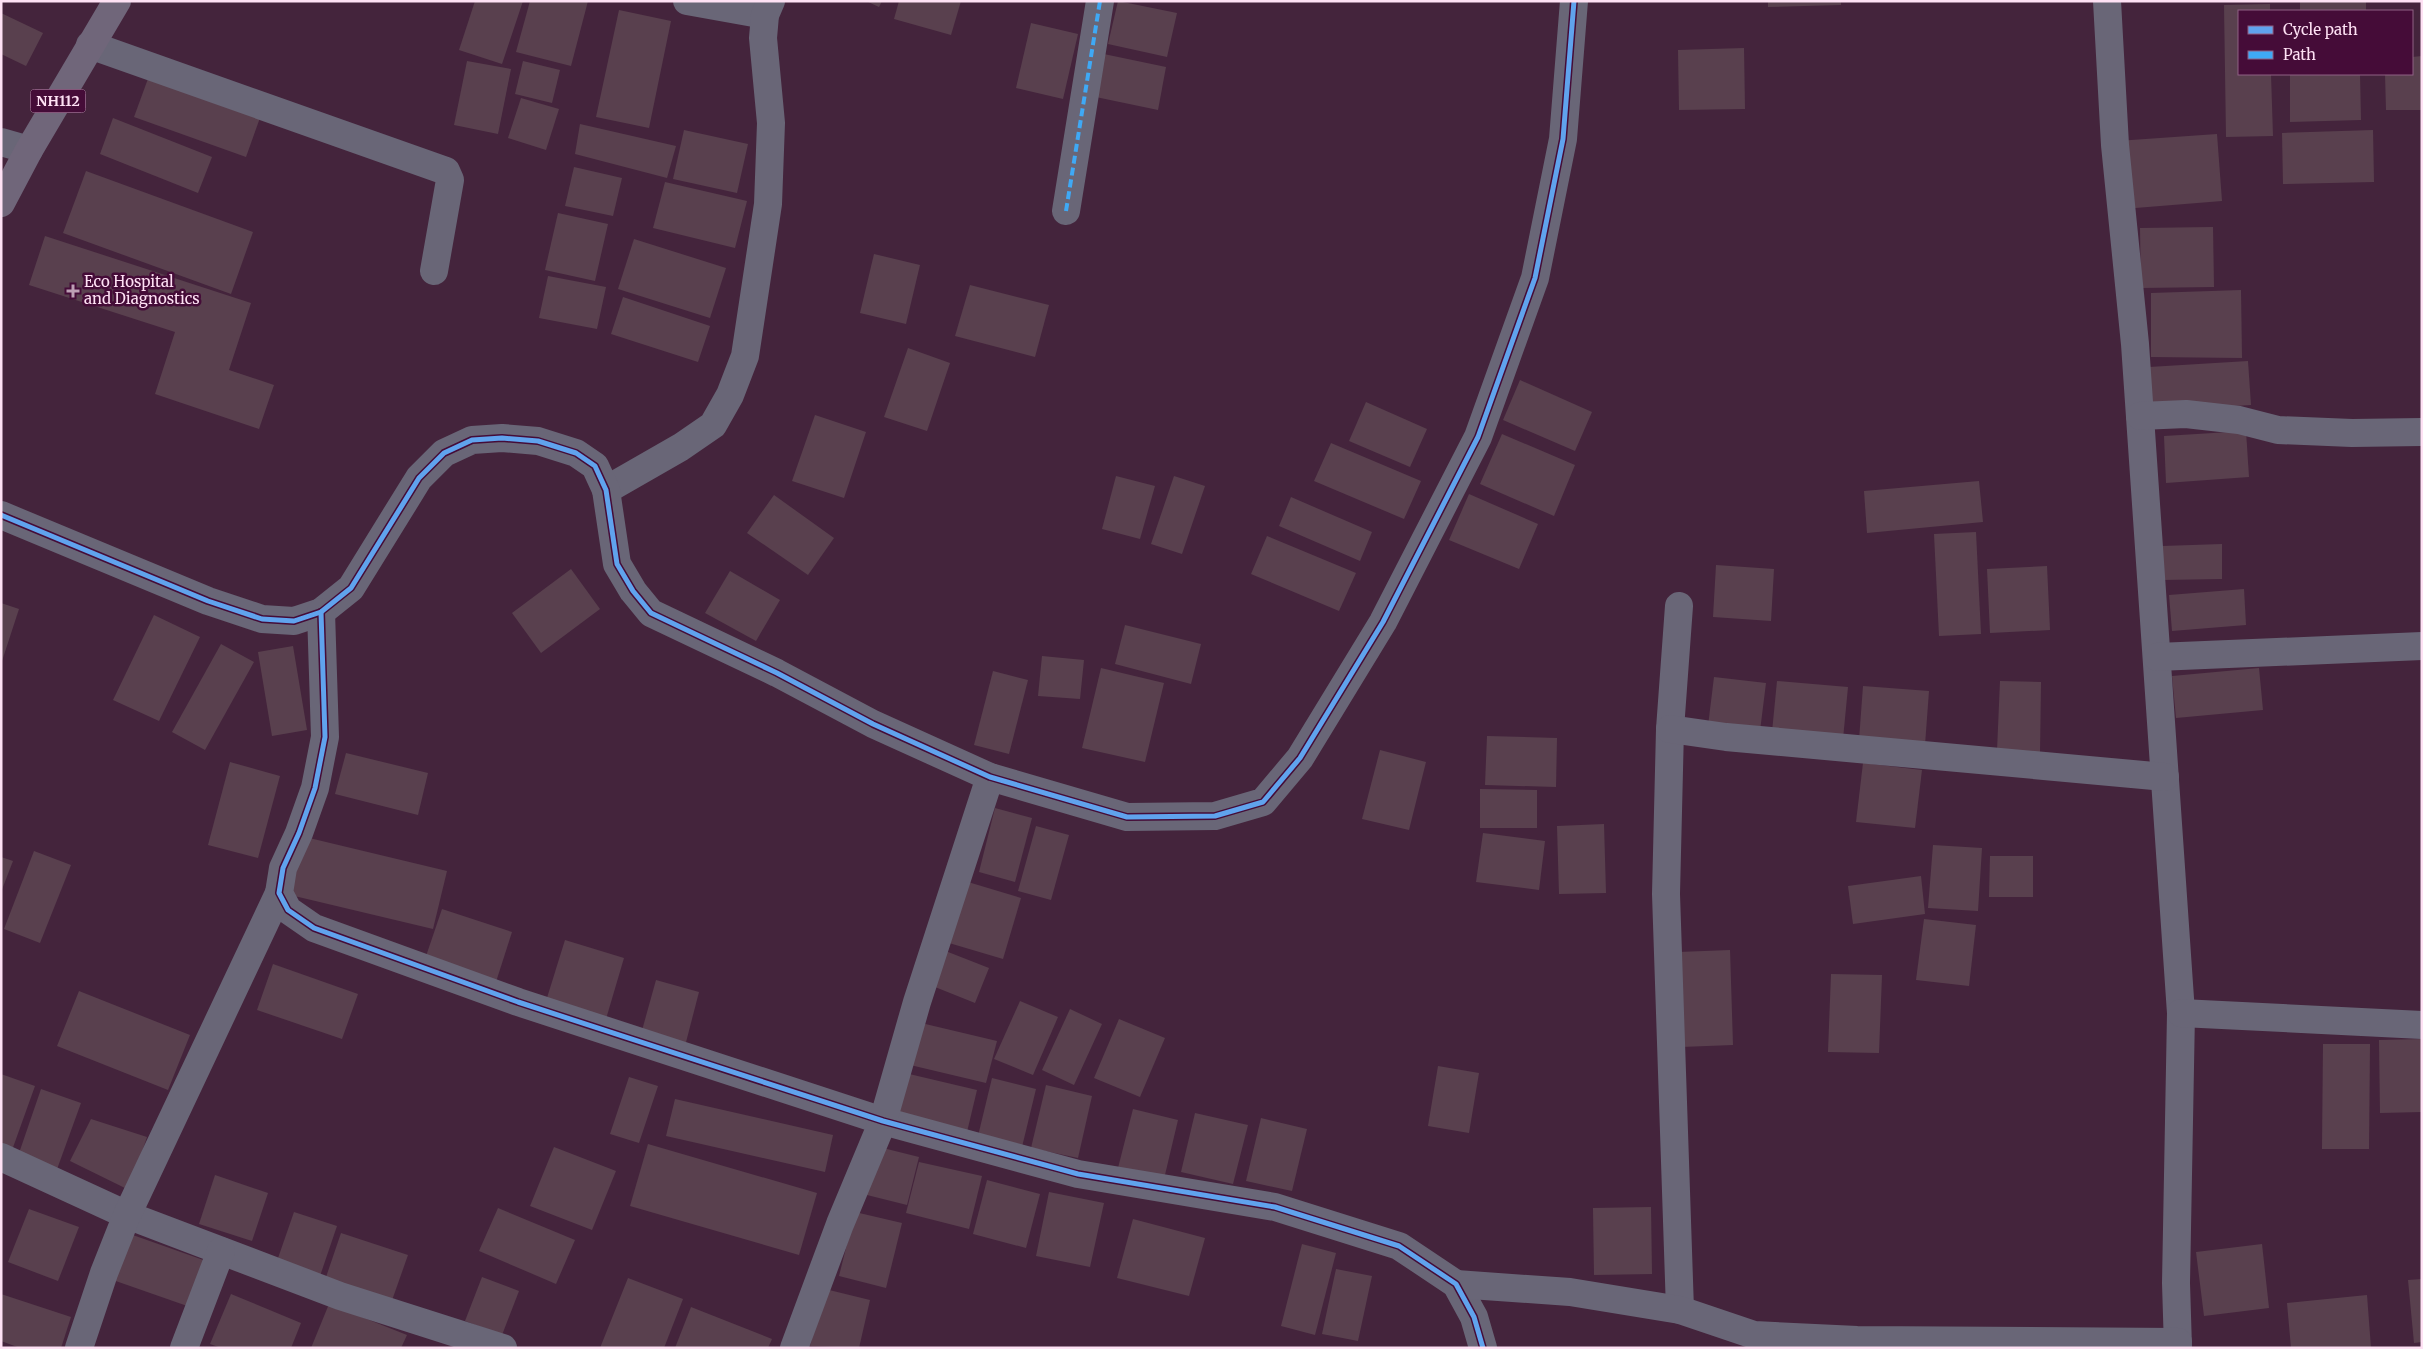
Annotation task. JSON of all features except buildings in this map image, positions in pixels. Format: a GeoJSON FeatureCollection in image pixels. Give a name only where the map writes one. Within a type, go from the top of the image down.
{"type":"FeatureCollection","features":[{"type":"Feature","properties":{"kind":"highway","name":"NH112"},"geometry":{"type":"LineString","coordinates":[[1,203],[29,150],[117,1]]}},
{"type":"Feature","properties":{"kind":"street"},"geometry":{"type":"LineString","coordinates":[[606,490],[680,447],[712,425],[730,395],[745,356],[768,204],[771,123],[763,38],[768,8],[687,1]]}},
{"type":"Feature","properties":{"kind":"street"},"geometry":{"type":"LineString","coordinates":[[1066,211],[1100,1]]}},
{"type":"Feature","properties":{"kind":"street"},"geometry":{"type":"LineString","coordinates":[[1,515],[208,600],[262,619],[294,621],[321,612],[351,588],[420,478],[444,453],[472,440],[502,438],[538,441],[576,453],[595,466],[606,490],[618,564],[633,591],[651,612],[777,673],[873,724],[990,777],[1127,817],[1215,816],[1263,802],[1300,758],[1382,622],[1478,437],[1535,278],[1563,139],[1574,1]]}},
{"type":"Feature","properties":{"kind":"street"},"geometry":{"type":"LineString","coordinates":[[1456,1284],[1570,1292],[1680,1310],[1754,1335],[1857,1344],[2178,1345],[2176,1283],[2181,1013],[2140,416],[2115,145],[2107,1]]}},
{"type":"Feature","properties":{"kind":"street"},"geometry":{"type":"LineString","coordinates":[[90,45],[446,171],[450,180],[434,271]]}},
{"type":"Feature","properties":{"kind":"street"},"geometry":{"type":"LineString","coordinates":[[1,142],[29,150]]}},
{"type":"Feature","properties":{"kind":"street"},"geometry":{"type":"LineString","coordinates":[[2140,416],[2186,414],[2239,420],[2278,430],[2352,433],[2422,432]]}},
{"type":"Feature","properties":{"kind":"street"},"geometry":{"type":"LineString","coordinates":[[1679,606],[1670,729],[1666,894],[1680,1310]]}},
{"type":"Feature","properties":{"kind":"street"},"geometry":{"type":"LineString","coordinates":[[79,1348],[104,1273],[127,1216],[279,892],[283,868],[299,833],[315,788],[325,737],[321,612]]}},
{"type":"Feature","properties":{"kind":"street"},"geometry":{"type":"LineString","coordinates":[[2157,657],[2422,646]]}},
{"type":"Feature","properties":{"kind":"street"},"geometry":{"type":"LineString","coordinates":[[1670,729],[1726,737],[2165,777]]}},
{"type":"Feature","properties":{"kind":"street"},"geometry":{"type":"LineString","coordinates":[[794,1348],[840,1224],[882,1121],[990,777]]}},
{"type":"Feature","properties":{"kind":"street"},"geometry":{"type":"LineString","coordinates":[[279,892],[288,910],[314,928],[518,1002],[882,1121],[1078,1174],[1275,1207],[1399,1246],[1456,1284],[1474,1317],[1483,1348]]}},
{"type":"Feature","properties":{"kind":"street"},"geometry":{"type":"LineString","coordinates":[[2181,1013],[2422,1025]]}},
{"type":"Feature","properties":{"kind":"street"},"geometry":{"type":"LineString","coordinates":[[1,1157],[127,1216],[340,1296],[503,1348]]}},
{"type":"Feature","properties":{"kind":"street"},"geometry":{"type":"LineString","coordinates":[[184,1348],[221,1251]]}},
{"type":"Feature","properties":{"kind":"marked path"},"geometry":{"type":"LineString","coordinates":[[1066,211],[1100,1]]}},
{"type":"Feature","properties":{"kind":"cycle path"},"geometry":{"type":"LineString","coordinates":[[1,515],[208,601],[262,619],[294,621],[321,612],[351,588],[419,478],[444,453],[472,440],[502,438],[538,441],[576,453],[595,466],[606,490],[617,564],[633,591],[651,613],[777,673],[873,724],[990,777],[1127,817],[1215,816],[1263,802],[1300,758],[1383,622],[1478,437],[1535,278],[1563,139],[1574,1]]}},
{"type":"Feature","properties":{"kind":"cycle path"},"geometry":{"type":"LineString","coordinates":[[321,612],[325,737],[315,788],[299,833],[283,868],[279,893],[288,910],[314,928],[518,1002],[883,1121],[1078,1174],[1275,1207],[1399,1246],[1456,1284],[1474,1317],[1483,1348]]}},
{"type":"Feature","properties":{"kind":"place","name":"Eco Hospital and Diagnostics"},"geometry":{"type":"Point","coordinates":[73,291]}}]}
